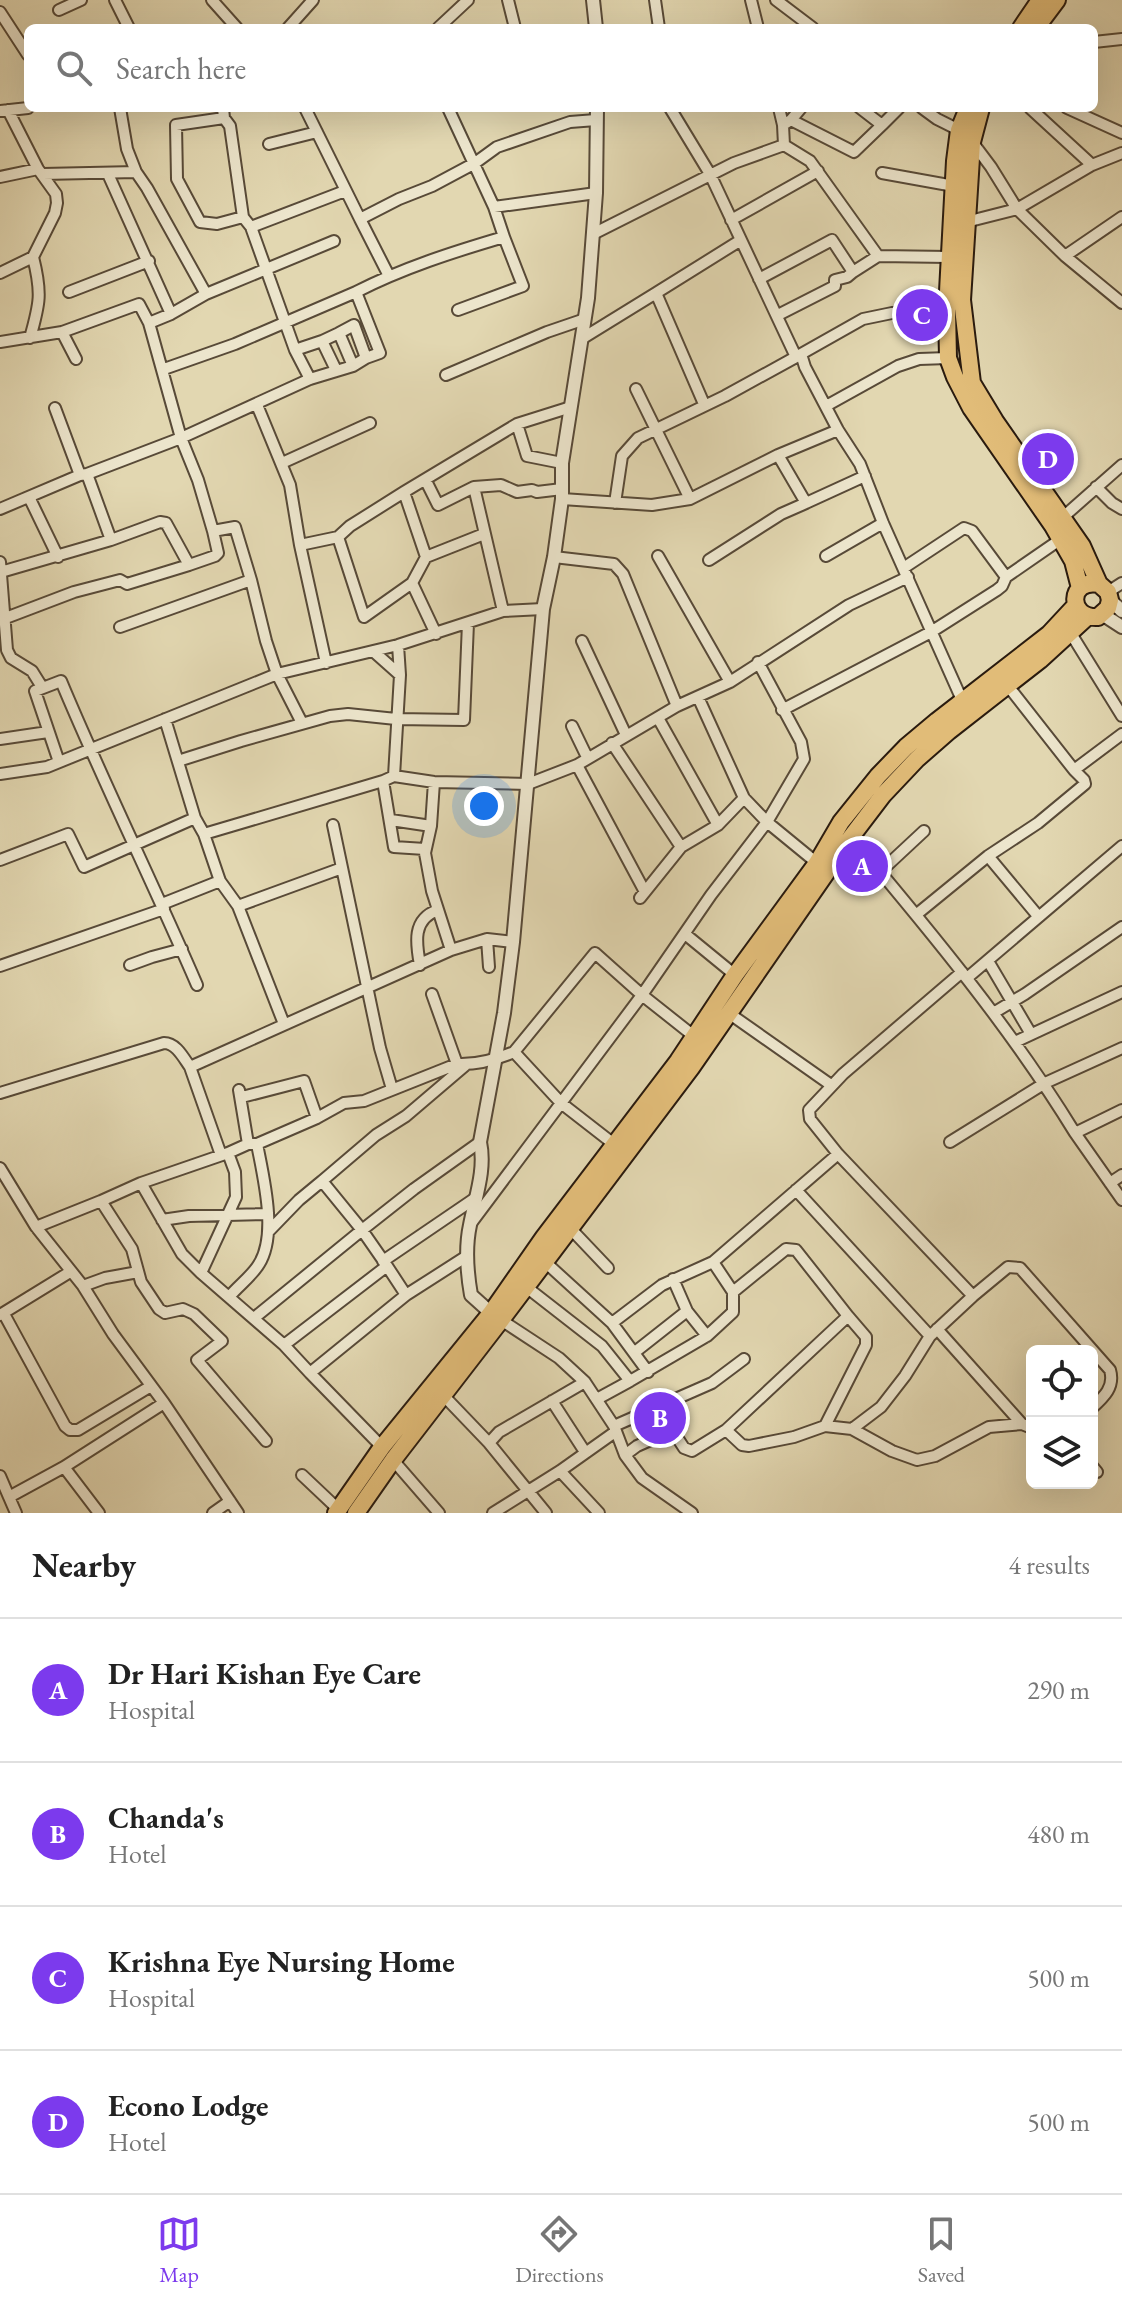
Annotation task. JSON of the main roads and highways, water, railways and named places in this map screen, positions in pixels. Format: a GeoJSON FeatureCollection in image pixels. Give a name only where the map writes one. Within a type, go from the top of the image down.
{"type":"FeatureCollection","features":[{"type":"Feature","properties":{"kind":"main road"},"geometry":{"type":"LineString","coordinates":[[1025,24],[1040,0]]}},
{"type":"Feature","properties":{"kind":"main road"},"geometry":{"type":"LineString","coordinates":[[1027,24],[1057,0]]}},
{"type":"Feature","properties":{"kind":"main road"},"geometry":{"type":"LineString","coordinates":[[966,112],[959,130],[954,186],[947,310],[948,358],[971,408],[1061,539],[1073,561],[1080,588],[1089,583],[1103,601]]}},
{"type":"Feature","properties":{"kind":"main road"},"geometry":{"type":"LineString","coordinates":[[980,112],[972,142],[962,300],[972,383],[1089,557],[1103,601]]}},
{"type":"Feature","properties":{"kind":"main road"},"geometry":{"type":"LineString","coordinates":[[338,1512],[570,1228],[730,1014],[883,795],[917,759],[1008,686],[1103,601]]}},
{"type":"Feature","properties":{"kind":"main road"},"geometry":{"type":"LineString","coordinates":[[356,1513],[387,1453],[443,1395],[496,1317],[544,1237],[695,1037],[735,975],[817,863],[841,822],[878,776],[906,747],[962,700],[1049,634],[1103,601]]}},
{"type":"Feature","properties":{"kind":"place","name":"Krishna Eye Nursing Home"},"geometry":{"type":"Point","coordinates":[922,315]}},
{"type":"Feature","properties":{"kind":"place","name":"Econo Lodge"},"geometry":{"type":"Point","coordinates":[1048,459]}},
{"type":"Feature","properties":{"kind":"place","name":"Dr Hari Kishan Eye Care"},"geometry":{"type":"Point","coordinates":[862,866]}},
{"type":"Feature","properties":{"kind":"place","name":"Chanda's"},"geometry":{"type":"Point","coordinates":[660,1418]}}]}
